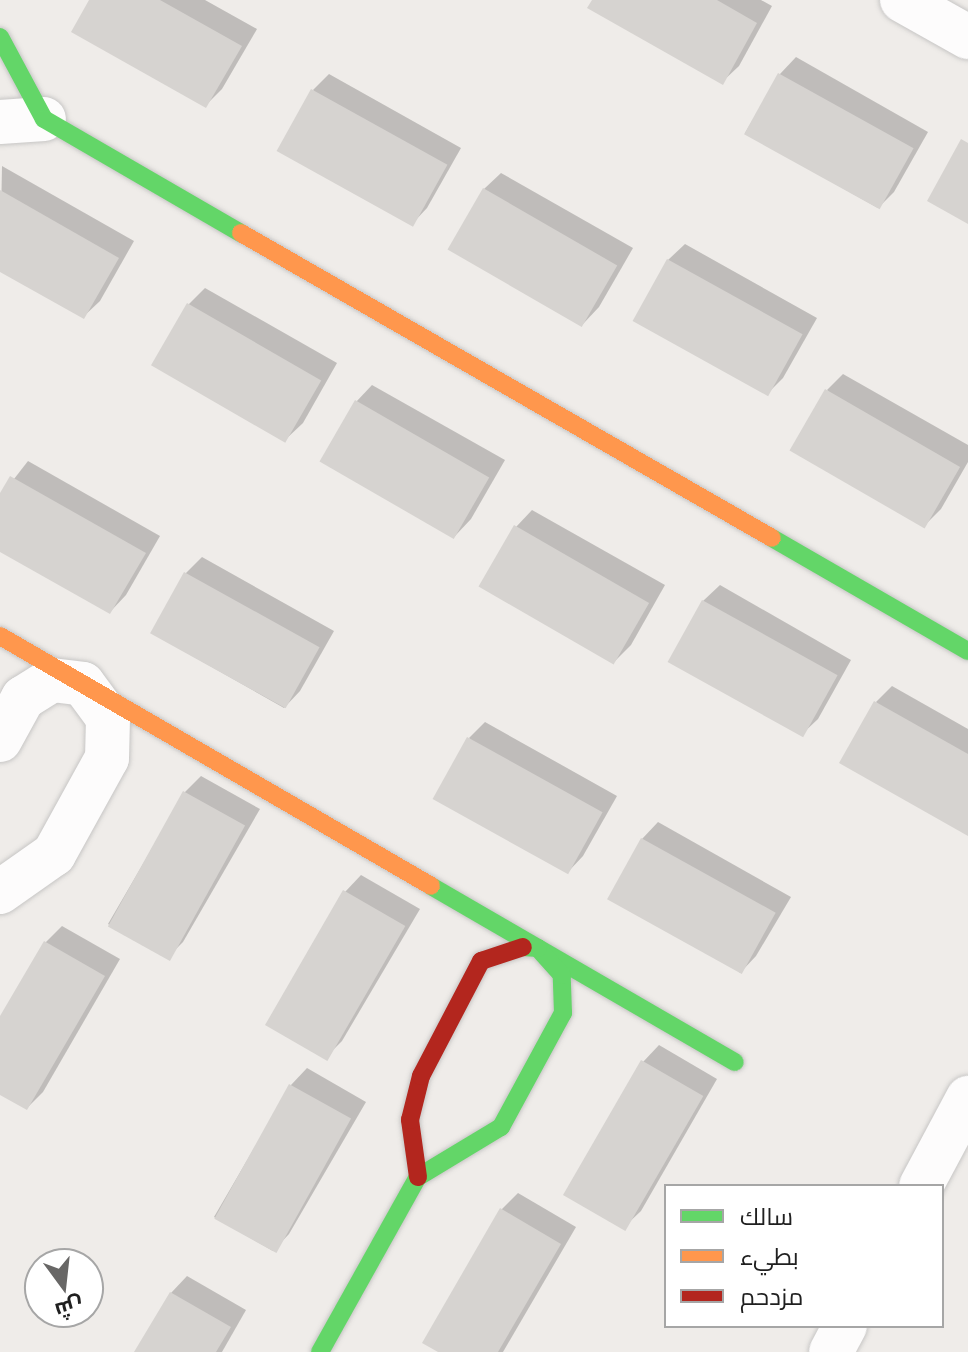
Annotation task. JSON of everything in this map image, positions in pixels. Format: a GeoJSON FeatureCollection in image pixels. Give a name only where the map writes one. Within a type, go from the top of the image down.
{"type":"FeatureCollection","features":[{"type":"Feature","properties":{"kind":"street"},"geometry":{"type":"LineString","coordinates":[[902,0],[968,37]]}},
{"type":"Feature","properties":{"kind":"street"},"geometry":{"type":"LineString","coordinates":[[0,37],[44,119],[968,651]]}},
{"type":"Feature","properties":{"kind":"street"},"geometry":{"type":"LineString","coordinates":[[0,122],[44,119]]}},
{"type":"Feature","properties":{"kind":"street"},"geometry":{"type":"LineString","coordinates":[[0,636],[735,1062]]}},
{"type":"Feature","properties":{"kind":"street"},"geometry":{"type":"LineString","coordinates":[[0,740],[23,698],[52,680],[83,684],[108,718],[107,758],[54,854],[0,892]]}},
{"type":"Feature","properties":{"kind":"street"},"geometry":{"type":"LineString","coordinates":[[320,1352],[418,1177],[501,1127],[563,1013],[562,975],[538,948],[517,947],[481,961],[474,974],[421,1076],[410,1120],[418,1177]]}},
{"type":"Feature","properties":{"kind":"street"},"geometry":{"type":"LineString","coordinates":[[922,1184],[968,1098]]}},
{"type":"Feature","properties":{"kind":"street"},"geometry":{"type":"LineString","coordinates":[[831,1352],[844,1328]]}},
{"type":"Feature","properties":{"kind":"building"},"geometry":{"type":"Polygon","coordinates":[[[89,0],[160,0],[242,46],[206,108],[71,32],[89,0]]]}},
{"type":"Feature","properties":{"kind":"building"},"geometry":{"type":"Polygon","coordinates":[[[592,0],[717,0],[757,23],[723,85],[587,8],[592,0]]]}},
{"type":"Feature","properties":{"kind":"building"},"geometry":{"type":"Polygon","coordinates":[[[778,73],[914,148],[880,209],[744,134],[778,73]]]}},
{"type":"Feature","properties":{"kind":"building"},"geometry":{"type":"Polygon","coordinates":[[[311,89],[447,165],[413,227],[277,151],[311,89]]]}},
{"type":"Feature","properties":{"kind":"building"},"geometry":{"type":"Polygon","coordinates":[[[961,139],[968,143],[968,224],[927,201],[961,139]]]}},
{"type":"Feature","properties":{"kind":"building"},"geometry":{"type":"Polygon","coordinates":[[[483,188],[617,266],[582,327],[448,249],[483,188]]]}},
{"type":"Feature","properties":{"kind":"building"},"geometry":{"type":"Polygon","coordinates":[[[0,190],[119,258],[84,319],[0,272],[0,190]]]}},
{"type":"Feature","properties":{"kind":"building"},"geometry":{"type":"Polygon","coordinates":[[[667,259],[803,334],[768,396],[633,321],[667,259]]]}},
{"type":"Feature","properties":{"kind":"building"},"geometry":{"type":"Polygon","coordinates":[[[187,303],[321,380],[285,443],[151,365],[187,303]]]}},
{"type":"Feature","properties":{"kind":"building"},"geometry":{"type":"Polygon","coordinates":[[[825,389],[960,467],[925,528],[790,450],[825,389]]]}},
{"type":"Feature","properties":{"kind":"building"},"geometry":{"type":"Polygon","coordinates":[[[355,400],[489,478],[454,539],[320,461],[355,400]]]}},
{"type":"Feature","properties":{"kind":"building"},"geometry":{"type":"Polygon","coordinates":[[[10,476],[146,553],[110,614],[0,552],[0,493],[10,476]]]}},
{"type":"Feature","properties":{"kind":"building"},"geometry":{"type":"Polygon","coordinates":[[[514,525],[649,603],[614,664],[478,586],[514,525]]]}},
{"type":"Feature","properties":{"kind":"building"},"geometry":{"type":"Polygon","coordinates":[[[184,572],[320,647],[286,708],[150,633],[184,572]]]}},
{"type":"Feature","properties":{"kind":"building"},"geometry":{"type":"Polygon","coordinates":[[[702,600],[838,675],[803,737],[668,662],[702,600]]]}},
{"type":"Feature","properties":{"kind":"building"},"geometry":{"type":"Polygon","coordinates":[[[874,701],[968,754],[968,836],[839,763],[874,701]]]}},
{"type":"Feature","properties":{"kind":"building"},"geometry":{"type":"Polygon","coordinates":[[[467,737],[603,812],[568,874],[433,799],[467,737]]]}},
{"type":"Feature","properties":{"kind":"building"},"geometry":{"type":"Polygon","coordinates":[[[183,791],[245,825],[170,961],[108,927],[183,791]]]}},
{"type":"Feature","properties":{"kind":"building"},"geometry":{"type":"Polygon","coordinates":[[[641,838],[776,913],[742,974],[607,899],[641,838]]]}},
{"type":"Feature","properties":{"kind":"building"},"geometry":{"type":"Polygon","coordinates":[[[343,890],[405,926],[327,1061],[265,1025],[343,890]]]}},
{"type":"Feature","properties":{"kind":"building"},"geometry":{"type":"Polygon","coordinates":[[[44,941],[105,976],[27,1110],[0,1095],[0,1016],[44,941]]]}},
{"type":"Feature","properties":{"kind":"building"},"geometry":{"type":"Polygon","coordinates":[[[641,1060],[703,1096],[625,1231],[563,1195],[641,1060]]]}},
{"type":"Feature","properties":{"kind":"building"},"geometry":{"type":"Polygon","coordinates":[[[289,1084],[351,1118],[276,1253],[214,1219],[289,1084]]]}},
{"type":"Feature","properties":{"kind":"building"},"geometry":{"type":"Polygon","coordinates":[[[500,1208],[561,1244],[498,1352],[438,1352],[422,1343],[500,1208]]]}},
{"type":"Feature","properties":{"kind":"building"},"geometry":{"type":"Polygon","coordinates":[[[170,1292],[231,1327],[216,1352],[134,1352],[170,1292]]]}},
{"type":"Feature","properties":{"kind":"traffic: fast"},"geometry":{"type":"LineString","coordinates":[[0,37],[44,119],[241,233]]}},
{"type":"Feature","properties":{"kind":"traffic: fast"},"geometry":{"type":"LineString","coordinates":[[772,538],[968,651]]}},
{"type":"Feature","properties":{"kind":"traffic: fast"},"geometry":{"type":"LineString","coordinates":[[431,886],[735,1062]]}},
{"type":"Feature","properties":{"kind":"traffic: fast"},"geometry":{"type":"LineString","coordinates":[[320,1352],[418,1177],[501,1127],[563,1013],[562,975],[538,948],[523,947]]}},
{"type":"Feature","properties":{"kind":"traffic: slow"},"geometry":{"type":"LineString","coordinates":[[241,233],[772,538]]}},
{"type":"Feature","properties":{"kind":"traffic: slow"},"geometry":{"type":"LineString","coordinates":[[0,636],[431,886]]}},
{"type":"Feature","properties":{"kind":"traffic: jam"},"geometry":{"type":"LineString","coordinates":[[418,1177],[410,1120],[421,1076],[481,961],[523,947]]}}]}
